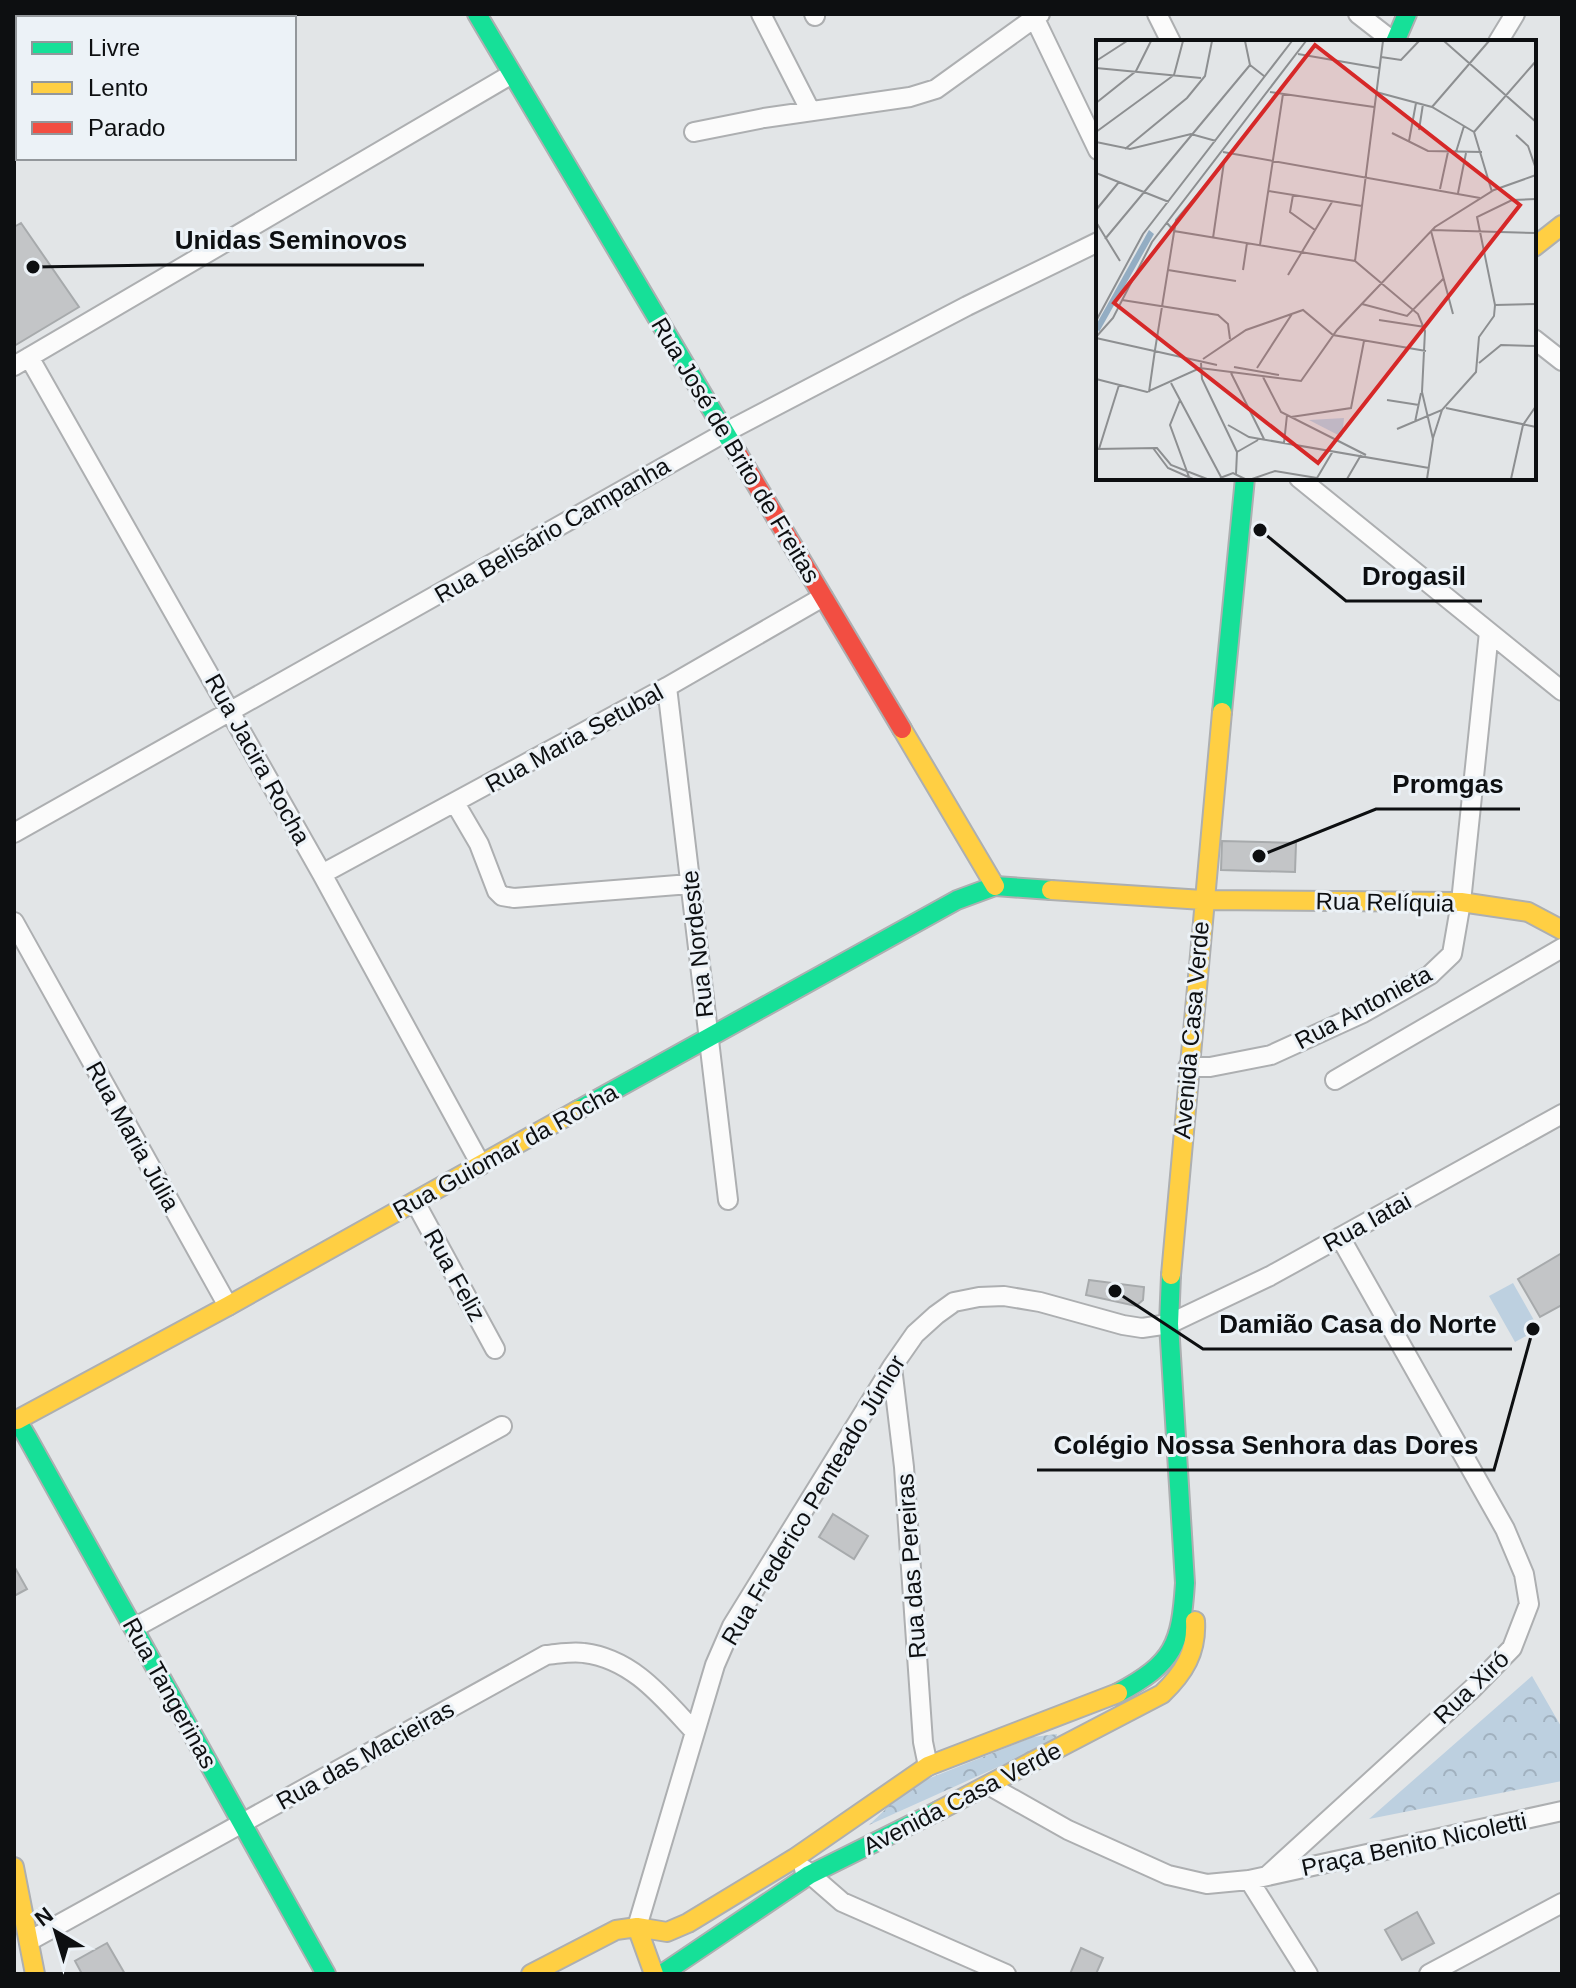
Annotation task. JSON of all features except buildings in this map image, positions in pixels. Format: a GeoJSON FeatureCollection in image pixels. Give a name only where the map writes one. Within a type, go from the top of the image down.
{"type":"FeatureCollection","features":[{"type":"Feature","properties":{"kind":"street","name":"Rua José de Brito de Freitas"},"geometry":{"type":"LineString","coordinates":[[477,14],[995,886]]}},
{"type":"Feature","properties":{"kind":"street"},"geometry":{"type":"LineString","coordinates":[[761,14],[810,110]]}},
{"type":"Feature","properties":{"kind":"street"},"geometry":{"type":"LineString","coordinates":[[1157,14],[1170,40]]}},
{"type":"Feature","properties":{"kind":"street"},"geometry":{"type":"LineString","coordinates":[[1358,14],[1391,40]]}},
{"type":"Feature","properties":{"kind":"street"},"geometry":{"type":"LineString","coordinates":[[1395,40],[1407,14]]}},
{"type":"Feature","properties":{"kind":"street"},"geometry":{"type":"LineString","coordinates":[[1499,40],[1515,14]]}},
{"type":"Feature","properties":{"kind":"street"},"geometry":{"type":"LineString","coordinates":[[694,132],[810,110],[910,97],[936,89],[1038,16],[1096,146]]}},
{"type":"Feature","properties":{"kind":"street"},"geometry":{"type":"LineString","coordinates":[[22,361],[512,74]]}},
{"type":"Feature","properties":{"kind":"street"},"geometry":{"type":"LineString","coordinates":[[1536,245],[1562,225]]}},
{"type":"Feature","properties":{"kind":"street","name":"Rua Belisário Campanha"},"geometry":{"type":"LineString","coordinates":[[14,833],[726,432],[967,306],[1096,243]]}},
{"type":"Feature","properties":{"kind":"street"},"geometry":{"type":"LineString","coordinates":[[1536,341],[1562,361]]}},
{"type":"Feature","properties":{"kind":"street","name":"Rua Jacira Rocha"},"geometry":{"type":"LineString","coordinates":[[22,361],[231,712],[481,1165]]}},
{"type":"Feature","properties":{"kind":"street","name":"Avenida Casa Verde"},"geometry":{"type":"LineString","coordinates":[[531,1974],[616,1930],[637,1927],[667,1932],[688,1923],[795,1858],[928,1766],[1109,1698],[1139,1682],[1166,1660],[1177,1642],[1183,1617],[1185,1583],[1169,1324],[1170,1282],[1203,900],[1245,480]]}},
{"type":"Feature","properties":{"kind":"street"},"geometry":{"type":"LineString","coordinates":[[1301,480],[1562,691]]}},
{"type":"Feature","properties":{"kind":"street","name":"Rua Maria Setubal"},"geometry":{"type":"LineString","coordinates":[[322,874],[667,687],[823,597]]}},
{"type":"Feature","properties":{"kind":"street","name":"Rua Antonieta"},"geometry":{"type":"LineString","coordinates":[[1188,1067],[1210,1067],[1271,1055],[1363,1013],[1430,975],[1452,954],[1461,902],[1489,632]]}},
{"type":"Feature","properties":{"kind":"street","name":"Rua Nordeste"},"geometry":{"type":"LineString","coordinates":[[667,687],[728,1200]]}},
{"type":"Feature","properties":{"kind":"street"},"geometry":{"type":"LineString","coordinates":[[455,803],[479,844],[497,891],[502,896],[690,884]]}},
{"type":"Feature","properties":{"kind":"street","name":"Rua Relíquia"},"geometry":{"type":"LineString","coordinates":[[995,886],[1203,900],[1461,902],[1528,912],[1562,930]]}},
{"type":"Feature","properties":{"kind":"street","name":"Rua Guiomar da Rocha"},"geometry":{"type":"LineString","coordinates":[[15,1419],[228,1306],[944,907],[995,886]]}},
{"type":"Feature","properties":{"kind":"street","name":"Rua Maria Júlia"},"geometry":{"type":"LineString","coordinates":[[14,922],[228,1306]]}},
{"type":"Feature","properties":{"kind":"street","name":"Rua Maria Júlia"},"geometry":{"type":"LineString","coordinates":[[14,948],[37,966]]}},
{"type":"Feature","properties":{"kind":"street"},"geometry":{"type":"LineString","coordinates":[[1335,1080],[1562,948]]}},
{"type":"Feature","properties":{"kind":"street","name":"Rua Iatai"},"geometry":{"type":"LineString","coordinates":[[1169,1324],[1257,1282],[1562,1114]]}},
{"type":"Feature","properties":{"kind":"street","name":"Rua Feliz"},"geometry":{"type":"LineString","coordinates":[[415,1202],[495,1349]]}},
{"type":"Feature","properties":{"kind":"street","name":"Rua Xiró"},"geometry":{"type":"LineString","coordinates":[[1258,1878],[1431,1727],[1502,1658],[1518,1637],[1529,1604],[1524,1574],[1505,1529],[1340,1237]]}},
{"type":"Feature","properties":{"kind":"street","name":"Rua Frederico Penteado Júnior"},"geometry":{"type":"LineString","coordinates":[[637,1927],[715,1665],[732,1626],[915,1334],[954,1302],[1004,1296],[1040,1302],[1123,1325],[1142,1328],[1169,1324]]}},
{"type":"Feature","properties":{"kind":"street","name":"Rua das Pereiras"},"geometry":{"type":"LineString","coordinates":[[892,1367],[904,1467],[923,1742],[928,1766]]}},
{"type":"Feature","properties":{"kind":"street","name":"Rua Tangerinas"},"geometry":{"type":"LineString","coordinates":[[15,1419],[326,1974]]}},
{"type":"Feature","properties":{"kind":"street"},"geometry":{"type":"LineString","coordinates":[[134,1628],[502,1426]]}},
{"type":"Feature","properties":{"kind":"street","name":"Avenida Casa Verde"},"geometry":{"type":"LineString","coordinates":[[662,1974],[809,1875],[990,1786],[1162,1694],[1181,1677],[1196,1638],[1196,1624],[1185,1583]]}},
{"type":"Feature","properties":{"kind":"street","name":"Rua das Macieiras"},"geometry":{"type":"LineString","coordinates":[[29,1941],[546,1655],[582,1652],[624,1665],[641,1677],[695,1732]]}},
{"type":"Feature","properties":{"kind":"street","name":"Praça Benito Nicoletti"},"geometry":{"type":"LineString","coordinates":[[990,1786],[1068,1830],[1168,1875],[1207,1884],[1258,1878],[1562,1811]]}},
{"type":"Feature","properties":{"kind":"street"},"geometry":{"type":"LineString","coordinates":[[795,1858],[809,1875],[842,1902],[1006,1974]]}},
{"type":"Feature","properties":{"kind":"street"},"geometry":{"type":"LineString","coordinates":[[14,1867],[35,1974]]}},
{"type":"Feature","properties":{"kind":"street"},"geometry":{"type":"LineString","coordinates":[[1258,1878],[1308,1974]]}},
{"type":"Feature","properties":{"kind":"street"},"geometry":{"type":"LineString","coordinates":[[1429,1974],[1562,1903]]}},
{"type":"Feature","properties":{"kind":"street"},"geometry":{"type":"LineString","coordinates":[[637,1927],[654,1974]]}},
{"type":"Feature","properties":{"kind":"green space"},"geometry":{"type":"Polygon","coordinates":[[[1513,1283],[1539,1329],[1515,1342],[1489,1296],[1513,1283]]]}},
{"type":"Feature","properties":{"kind":"green space"},"geometry":{"type":"Polygon","coordinates":[[[1532,1676],[1562,1728],[1562,1781],[1369,1819],[1532,1676]]]}},
{"type":"Feature","properties":{"kind":"green space"},"geometry":{"type":"Polygon","coordinates":[[[1057,1734],[1056,1741],[869,1825],[910,1786],[1033,1737],[1057,1734]]]}},
{"type":"Feature","properties":{"kind":"traffic: fast"},"geometry":{"type":"LineString","coordinates":[[477,14],[738,454]]}},
{"type":"Feature","properties":{"kind":"traffic: fast"},"geometry":{"type":"LineString","coordinates":[[1396,40],[1407,14]]}},
{"type":"Feature","properties":{"kind":"traffic: fast"},"geometry":{"type":"LineString","coordinates":[[1222,712],[1245,480]]}},
{"type":"Feature","properties":{"kind":"traffic: fast"},"geometry":{"type":"LineString","coordinates":[[578,1110],[957,900],[995,886],[1051,890]]}},
{"type":"Feature","properties":{"kind":"traffic: fast"},"geometry":{"type":"LineString","coordinates":[[1118,1693],[1152,1672],[1163,1661],[1171,1650],[1181,1622],[1185,1583],[1169,1324],[1171,1275]]}},
{"type":"Feature","properties":{"kind":"traffic: fast"},"geometry":{"type":"LineString","coordinates":[[14,1422],[17,1420],[27,1437],[326,1974]]}},
{"type":"Feature","properties":{"kind":"traffic: fast"},"geometry":{"type":"LineString","coordinates":[[662,1974],[809,1875],[938,1811]]}},
{"type":"Feature","properties":{"kind":"traffic: slow"},"geometry":{"type":"LineString","coordinates":[[1536,245],[1562,225]]}},
{"type":"Feature","properties":{"kind":"traffic: slow"},"geometry":{"type":"LineString","coordinates":[[1171,1275],[1222,712]]}},
{"type":"Feature","properties":{"kind":"traffic: slow"},"geometry":{"type":"LineString","coordinates":[[902,729],[995,886]]}},
{"type":"Feature","properties":{"kind":"traffic: slow"},"geometry":{"type":"LineString","coordinates":[[1051,890],[1203,900],[1461,902],[1528,912],[1562,930]]}},
{"type":"Feature","properties":{"kind":"traffic: slow"},"geometry":{"type":"LineString","coordinates":[[14,1419],[228,1306],[578,1110]]}},
{"type":"Feature","properties":{"kind":"traffic: slow"},"geometry":{"type":"LineString","coordinates":[[938,1811],[1162,1694],[1188,1661],[1194,1643],[1195,1621]]}},
{"type":"Feature","properties":{"kind":"traffic: slow"},"geometry":{"type":"LineString","coordinates":[[531,1974],[616,1930],[637,1927],[667,1932],[688,1923],[795,1858],[928,1766],[1118,1693]]}},
{"type":"Feature","properties":{"kind":"traffic: slow"},"geometry":{"type":"LineString","coordinates":[[14,1867],[35,1974]]}},
{"type":"Feature","properties":{"kind":"traffic: slow"},"geometry":{"type":"LineString","coordinates":[[637,1927],[654,1974]]}},
{"type":"Feature","properties":{"kind":"traffic: jam"},"geometry":{"type":"LineString","coordinates":[[738,454],[902,729]]}},
{"type":"Feature","properties":{"kind":"place","name":"Unidas Seminovos"},"geometry":{"type":"Point","coordinates":[33,267]}},
{"type":"Feature","properties":{"kind":"place","name":"Drogasil"},"geometry":{"type":"Point","coordinates":[1260,530]}},
{"type":"Feature","properties":{"kind":"place","name":"Promgas"},"geometry":{"type":"Point","coordinates":[1259,856]}},
{"type":"Feature","properties":{"kind":"place","name":"Damião Casa do Norte"},"geometry":{"type":"Point","coordinates":[1115,1291]}},
{"type":"Feature","properties":{"kind":"place","name":"Colégio Nossa Senhora das Dores"},"geometry":{"type":"Point","coordinates":[1533,1329]}}]}
